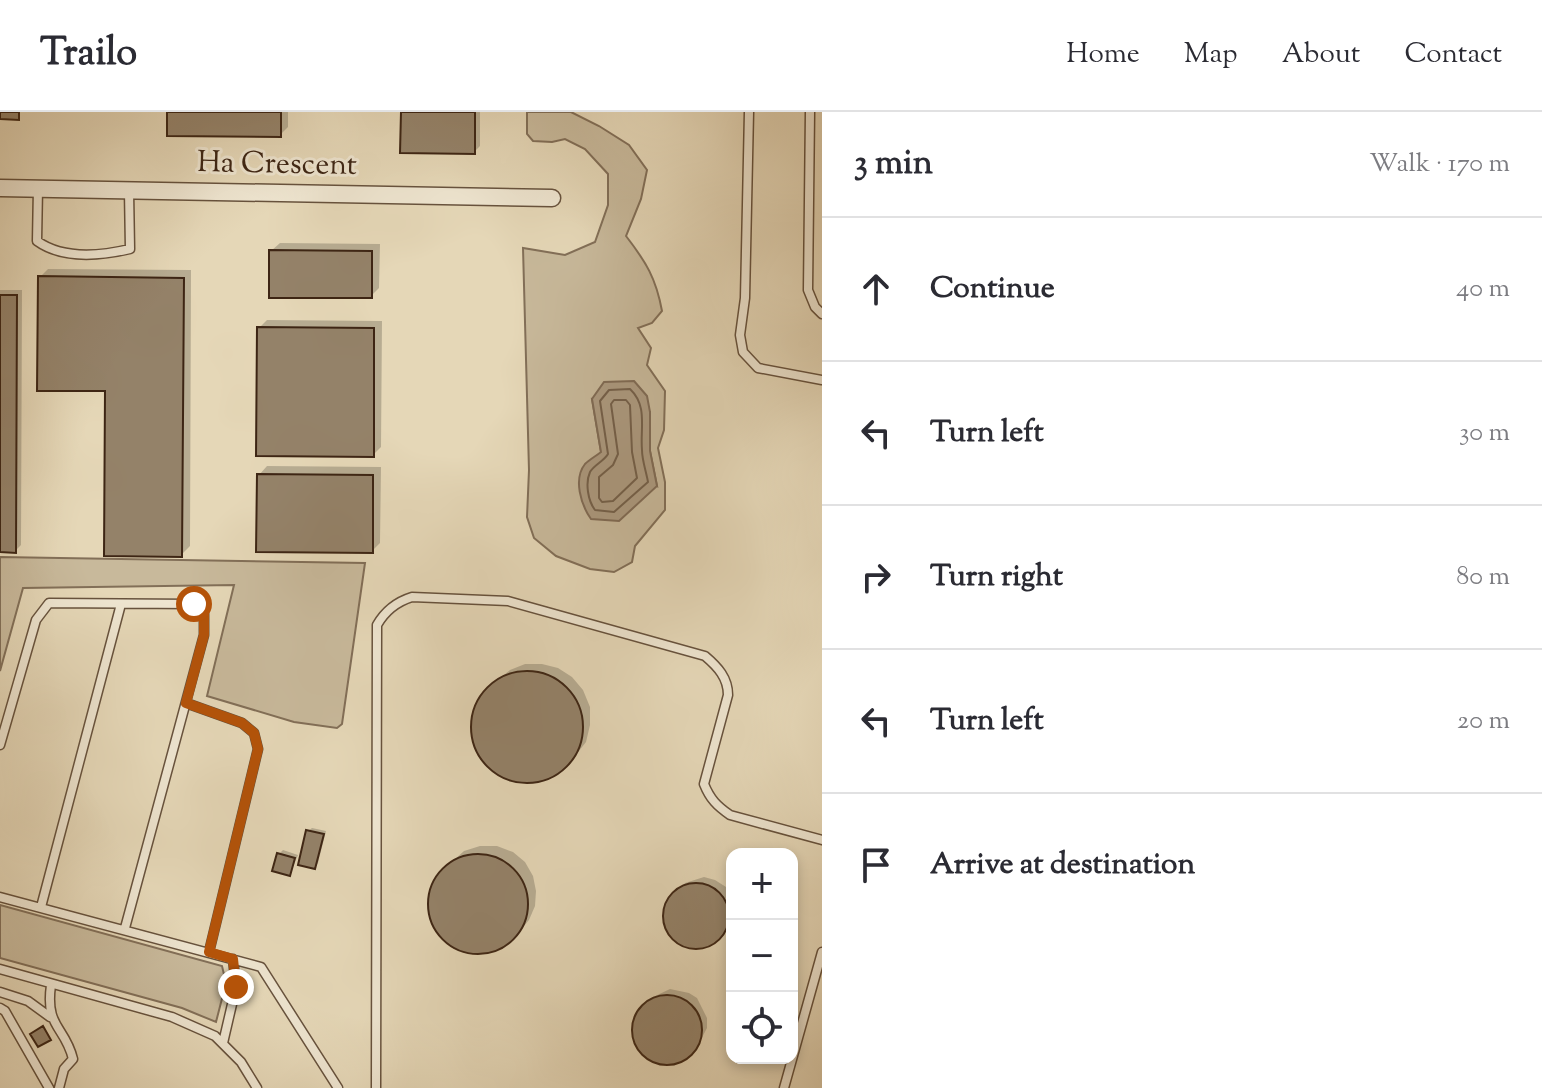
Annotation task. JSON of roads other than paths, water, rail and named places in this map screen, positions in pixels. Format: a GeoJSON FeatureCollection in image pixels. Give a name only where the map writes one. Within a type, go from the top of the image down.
{"type":"FeatureCollection","features":[{"type":"Feature","properties":{"kind":"street","name":"Ha Crescent"},"geometry":{"type":"LineString","coordinates":[[0,188],[552,198]]}},
{"type":"Feature","properties":{"kind":"lane"},"geometry":{"type":"LineString","coordinates":[[749,112],[745,298],[740,335],[743,352],[758,368],[822,380]]}},
{"type":"Feature","properties":{"kind":"lane"},"geometry":{"type":"LineString","coordinates":[[810,112],[808,290],[815,307],[822,314]]}},
{"type":"Feature","properties":{"kind":"lane"},"geometry":{"type":"LineString","coordinates":[[38,188],[37,241],[50,251],[69,253],[111,253],[130,249],[129,190]]}},
{"type":"Feature","properties":{"kind":"lane"},"geometry":{"type":"LineString","coordinates":[[376,1088],[377,625],[401,600],[412,597],[508,601],[705,656],[716,665],[728,684],[728,695],[704,784],[709,797],[717,807],[739,818],[822,840]]}},
{"type":"Feature","properties":{"kind":"lane"},"geometry":{"type":"LineString","coordinates":[[0,745],[36,620],[49,603],[194,604],[204,614],[204,635],[125,928]]}},
{"type":"Feature","properties":{"kind":"lane"},"geometry":{"type":"LineString","coordinates":[[41,907],[121,604]]}},
{"type":"Feature","properties":{"kind":"lane"},"geometry":{"type":"LineString","coordinates":[[186,703],[242,723],[254,733],[258,749],[209,952]]}},
{"type":"Feature","properties":{"kind":"lane"},"geometry":{"type":"LineString","coordinates":[[0,897],[125,928],[261,967],[338,1088]]}},
{"type":"Feature","properties":{"kind":"lane"},"geometry":{"type":"LineString","coordinates":[[784,1088],[822,952]]}},
{"type":"Feature","properties":{"kind":"lane"},"geometry":{"type":"LineString","coordinates":[[223,1043],[236,987],[233,959]]}},
{"type":"Feature","properties":{"kind":"lane"},"geometry":{"type":"LineString","coordinates":[[0,969],[172,1017],[215,1036],[241,1062],[257,1088]]}},
{"type":"Feature","properties":{"kind":"lane"},"geometry":{"type":"LineString","coordinates":[[51,985],[51,1018],[73,1059],[64,1069],[59,1088]]}},
{"type":"Feature","properties":{"kind":"lane"},"geometry":{"type":"LineString","coordinates":[[0,992],[28,1001],[51,1018]]}},
{"type":"Feature","properties":{"kind":"lane"},"geometry":{"type":"LineString","coordinates":[[0,1008],[5,1011],[49,1088]]}},
{"type":"Feature","properties":{"kind":"water"},"geometry":{"type":"Polygon","coordinates":[[[634,381],[647,396],[650,451],[657,486],[619,521],[591,519],[584,507],[579,477],[585,464],[601,452],[592,399],[604,382],[634,381]]]}}]}
